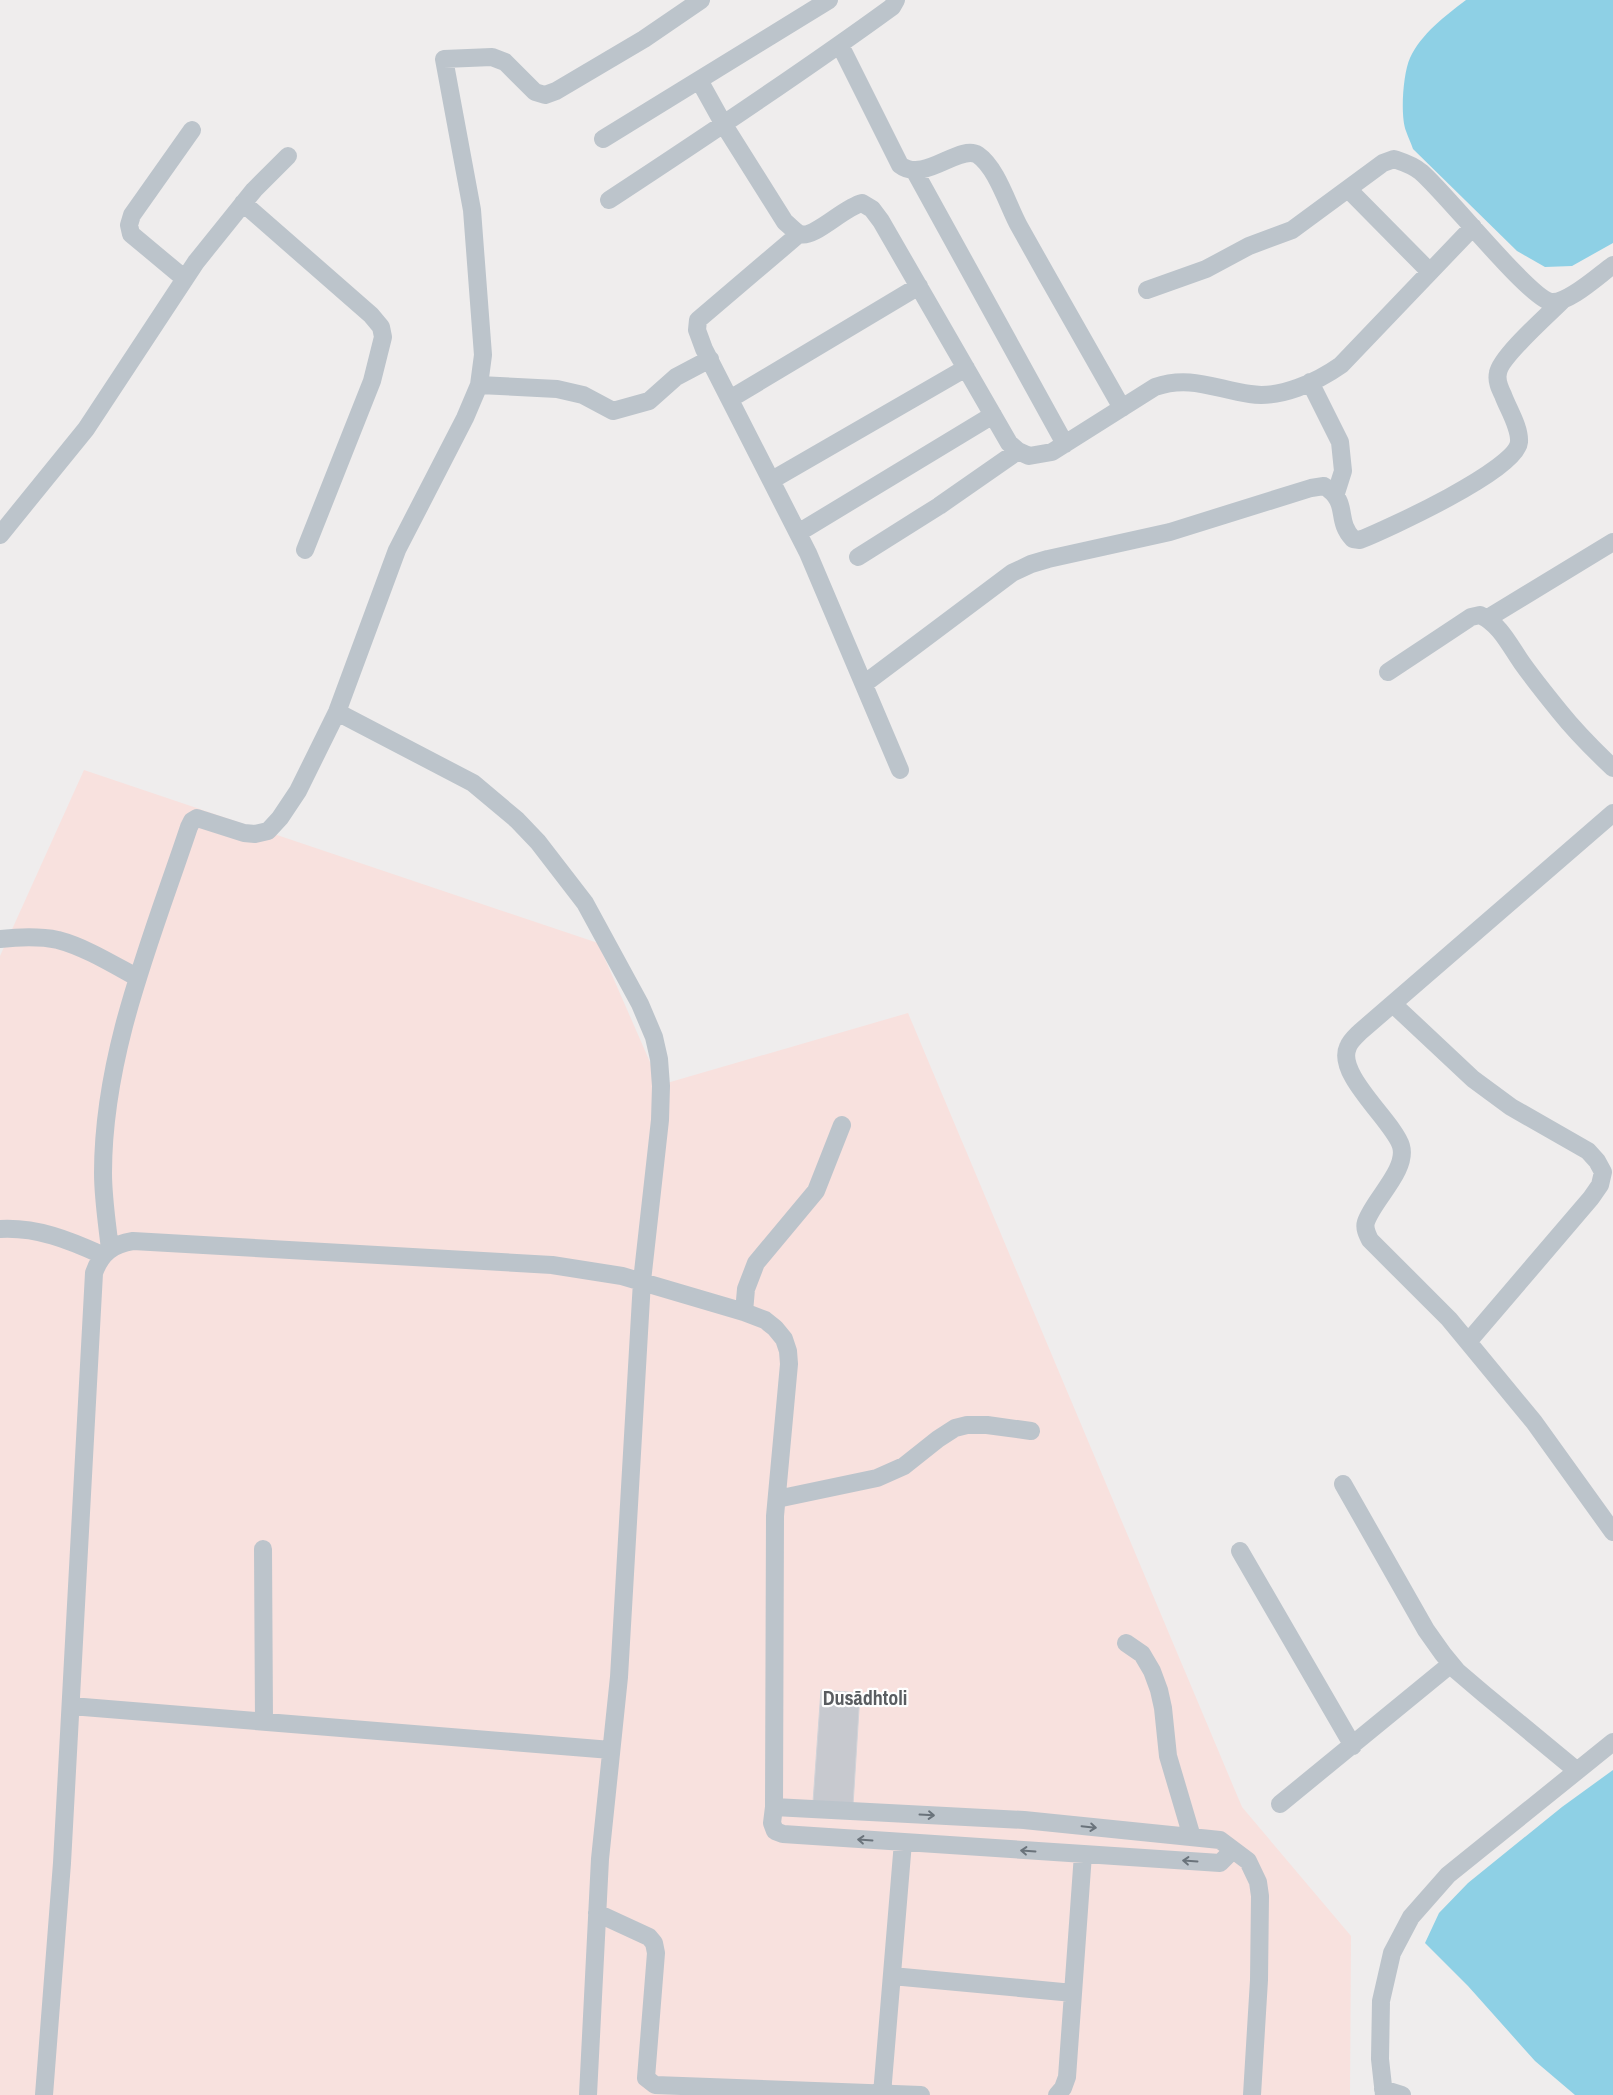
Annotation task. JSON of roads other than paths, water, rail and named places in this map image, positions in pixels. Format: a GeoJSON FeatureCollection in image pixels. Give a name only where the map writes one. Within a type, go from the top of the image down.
{"type":"FeatureCollection","features":[{"type":"Feature","properties":{"kind":"street"},"geometry":{"type":"LineString","coordinates":[[106,1252],[104,1150],[114,1072],[138,978],[192,821],[200,818],[250,834],[262,834],[268,832],[280,818],[298,791],[337,712],[397,550],[465,418],[479,385],[483,355],[472,210],[444,59],[492,57],[505,62],[535,92],[545,95],[556,91],[644,39],[701,0]]}},
{"type":"Feature","properties":{"kind":"street"},"geometry":{"type":"LineString","coordinates":[[603,139],[829,0]]}},
{"type":"Feature","properties":{"kind":"street"},"geometry":{"type":"LineString","coordinates":[[609,200],[724,125],[840,45],[892,6],[896,0]]}},
{"type":"Feature","properties":{"kind":"street"},"geometry":{"type":"LineString","coordinates":[[840,45],[900,165],[905,169],[922,170],[966,153],[976,153],[984,160],[995,176],[1018,224],[1122,408]]}},
{"type":"Feature","properties":{"kind":"street"},"geometry":{"type":"LineString","coordinates":[[699,80],[724,125],[785,222],[799,234],[808,235],[852,205],[862,204],[872,209],[881,221],[1009,443],[1018,451],[1029,456],[1052,452],[1155,387],[1169,382],[1201,383],[1252,395],[1271,395],[1328,374],[1341,365],[1473,227]]}},
{"type":"Feature","properties":{"kind":"street"},"geometry":{"type":"LineString","coordinates":[[185,279],[131,234],[129,225],[132,215],[192,130]]}},
{"type":"Feature","properties":{"kind":"street"},"geometry":{"type":"LineString","coordinates":[[0,535],[86,429],[196,262],[244,203],[288,156]]}},
{"type":"Feature","properties":{"kind":"street"},"geometry":{"type":"LineString","coordinates":[[1146,290],[1206,269],[1250,246],[1292,230],[1383,163],[1394,159],[1421,172],[1521,278],[1542,297],[1551,302],[1563,300]]}},
{"type":"Feature","properties":{"kind":"street"},"geometry":{"type":"LineString","coordinates":[[914,170],[1065,444]]}},
{"type":"Feature","properties":{"kind":"street"},"geometry":{"type":"LineString","coordinates":[[1348,189],[1430,272]]}},
{"type":"Feature","properties":{"kind":"street"},"geometry":{"type":"LineString","coordinates":[[244,203],[371,315],[380,327],[383,337],[372,381],[305,550]]}},
{"type":"Feature","properties":{"kind":"street"},"geometry":{"type":"LineString","coordinates":[[799,234],[698,320],[697,330],[798,533],[900,770]]}},
{"type":"Feature","properties":{"kind":"street"},"geometry":{"type":"LineString","coordinates":[[1310,382],[1340,442],[1343,471],[1336,493],[1345,531],[1352,539],[1360,540],[1416,516],[1503,465],[1516,452],[1519,442],[1517,431],[1498,384],[1498,373],[1505,359],[1563,300],[1613,265]]}},
{"type":"Feature","properties":{"kind":"street"},"geometry":{"type":"LineString","coordinates":[[730,399],[919,286]]}},
{"type":"Feature","properties":{"kind":"street"},"geometry":{"type":"LineString","coordinates":[[479,385],[557,389],[584,395],[614,411],[650,400],[676,377],[710,359]]}},
{"type":"Feature","properties":{"kind":"street"},"geometry":{"type":"LineString","coordinates":[[772,480],[966,368]]}},
{"type":"Feature","properties":{"kind":"street"},"geometry":{"type":"LineString","coordinates":[[798,533],[993,415]]}},
{"type":"Feature","properties":{"kind":"street"},"geometry":{"type":"LineString","coordinates":[[858,557],[939,506],[1018,451]]}},
{"type":"Feature","properties":{"kind":"street"},"geometry":{"type":"LineString","coordinates":[[864,684],[1012,574],[1031,564],[1170,532],[1311,488],[1324,486],[1336,493]]}},
{"type":"Feature","properties":{"kind":"street"},"geometry":{"type":"LineString","coordinates":[[1488,618],[1613,542]]}},
{"type":"Feature","properties":{"kind":"street"},"geometry":{"type":"LineString","coordinates":[[1388,672],[1471,617],[1480,615],[1488,618],[1502,633],[1522,663],[1561,713],[1591,747],[1613,768]]}},
{"type":"Feature","properties":{"kind":"street"},"geometry":{"type":"LineString","coordinates":[[337,712],[472,783],[516,820],[562,870],[585,903],[640,1004],[654,1037],[659,1059],[661,1086],[660,1120],[642,1281],[618,1677],[600,1859],[588,2095]]}},
{"type":"Feature","properties":{"kind":"street"},"geometry":{"type":"LineString","coordinates":[[1613,813],[1360,1032],[1348,1046],[1346,1056],[1350,1070],[1367,1098],[1397,1138],[1401,1148],[1401,1159],[1366,1221],[1366,1232],[1378,1249],[1449,1319],[1534,1422],[1613,1532]]}},
{"type":"Feature","properties":{"kind":"street"},"geometry":{"type":"LineString","coordinates":[[0,939],[24,936],[58,940],[102,959],[138,978]]}},
{"type":"Feature","properties":{"kind":"street"},"geometry":{"type":"LineString","coordinates":[[1392,1004],[1473,1079],[1511,1107],[1588,1151],[1597,1161],[1603,1172],[1600,1185],[1590,1198],[1468,1342]]}},
{"type":"Feature","properties":{"kind":"street"},"geometry":{"type":"LineString","coordinates":[[744,1312],[746,1289],[756,1263],[816,1191],[842,1125]]}},
{"type":"Feature","properties":{"kind":"street"},"geometry":{"type":"LineString","coordinates":[[0,1229],[35,1231],[106,1252]]}},
{"type":"Feature","properties":{"kind":"street"},"geometry":{"type":"LineString","coordinates":[[44,2095],[62,1863],[94,1272],[106,1252],[119,1243],[133,1241],[552,1265],[642,1281],[765,1320],[784,1339],[789,1364],[775,1516],[774,1807],[772,1823],[774,1831],[778,1833],[903,1842],[1220,1863],[1233,1850]]}},
{"type":"Feature","properties":{"kind":"street"},"geometry":{"type":"LineString","coordinates":[[777,1499],[877,1478],[904,1466],[949,1432],[967,1425],[987,1425],[1031,1431]]}},
{"type":"Feature","properties":{"kind":"street"},"geometry":{"type":"LineString","coordinates":[[1343,1484],[1426,1630],[1451,1664],[1484,1694],[1576,1770]]}},
{"type":"Feature","properties":{"kind":"street"},"geometry":{"type":"LineString","coordinates":[[263,1549],[264,1722]]}},
{"type":"Feature","properties":{"kind":"street"},"geometry":{"type":"LineString","coordinates":[[1240,1551],[1353,1746]]}},
{"type":"Feature","properties":{"kind":"street"},"geometry":{"type":"LineString","coordinates":[[1126,1643],[1142,1654],[1159,1690],[1163,1708],[1168,1756],[1192,1837]]}},
{"type":"Feature","properties":{"kind":"street"},"geometry":{"type":"LineString","coordinates":[[1280,1804],[1451,1664]]}},
{"type":"Feature","properties":{"kind":"street"},"geometry":{"type":"LineString","coordinates":[[71,1706],[611,1750]]}},
{"type":"Feature","properties":{"kind":"street"},"geometry":{"type":"LineString","coordinates":[[1402,2095],[1384,2092],[1380,2059],[1381,2001],[1392,1954],[1411,1917],[1448,1875],[1613,1742]]}},
{"type":"Feature","properties":{"kind":"street"},"geometry":{"type":"LineString","coordinates":[[774,1807],[1024,1820],[1220,1840],[1248,1861],[1258,1882],[1260,1896],[1259,1980],[1252,2095]]}},
{"type":"Feature","properties":{"kind":"street"},"geometry":{"type":"LineString","coordinates":[[882,2094],[903,1842]]}},
{"type":"Feature","properties":{"kind":"street"},"geometry":{"type":"LineString","coordinates":[[1057,2095],[1063,2088],[1067,2077],[1083,1854]]}},
{"type":"Feature","properties":{"kind":"street"},"geometry":{"type":"LineString","coordinates":[[597,1913],[649,1937],[654,1943],[656,1953],[646,2078],[649,2082],[655,2085],[921,2095]]}},
{"type":"Feature","properties":{"kind":"street"},"geometry":{"type":"LineString","coordinates":[[892,1976],[1073,1993]]}},
{"type":"Feature","properties":{"kind":"water"},"geometry":{"type":"Polygon","coordinates":[[[1466,0],[1613,0],[1613,243],[1572,266],[1545,267],[1517,251],[1413,149],[1406,131],[1403,115],[1404,84],[1410,58],[1427,33],[1466,0]]]}},
{"type":"Feature","properties":{"kind":"water"},"geometry":{"type":"Polygon","coordinates":[[[1613,1770],[1613,2095],[1575,2095],[1535,2061],[1468,1986],[1425,1943],[1439,1913],[1468,1883],[1562,1807],[1613,1770]]]}},
{"type":"Feature","properties":{"kind":"district","name":"Dusādhtoli"},"geometry":{"type":"Point","coordinates":[865,1697]}}]}
